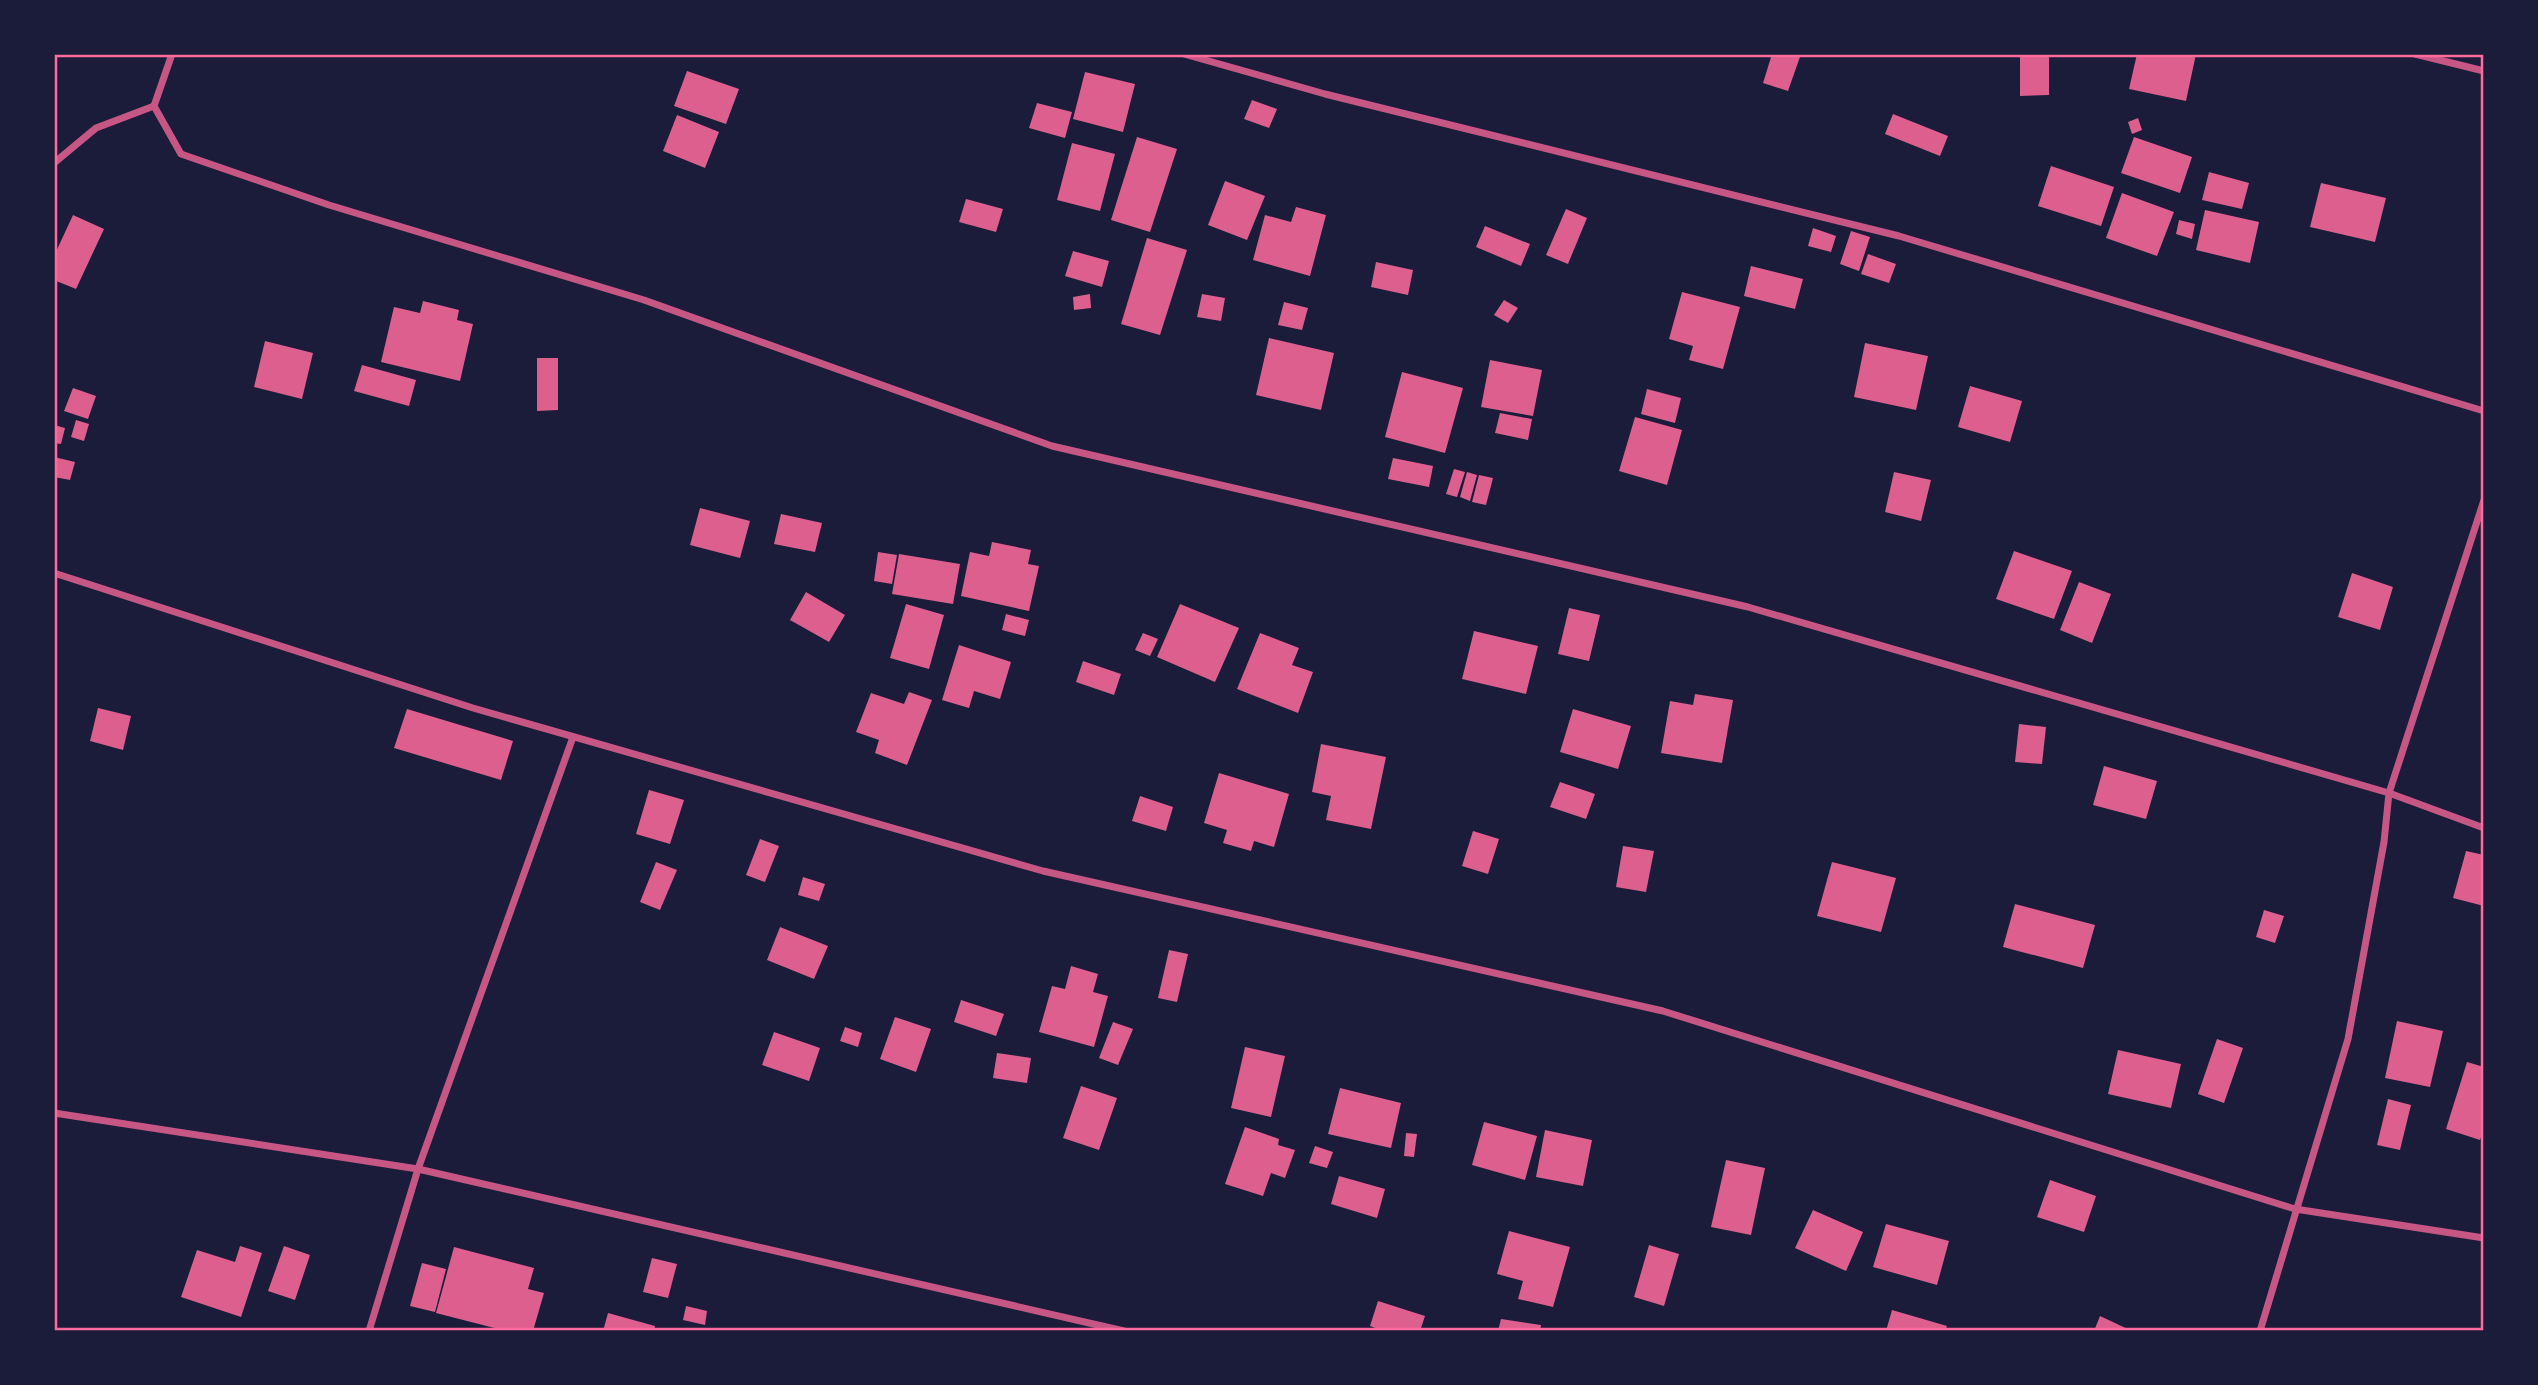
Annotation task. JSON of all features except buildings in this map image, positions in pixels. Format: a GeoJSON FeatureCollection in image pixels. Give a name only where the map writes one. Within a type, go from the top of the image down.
{"type":"FeatureCollection","features":[{"type":"Feature","properties":{"kind":"street"},"geometry":{"type":"LineString","coordinates":[[172,54],[154,106],[181,154],[329,205],[644,300],[1052,446],[1748,607],[2389,793],[2484,828]]}},
{"type":"Feature","properties":{"kind":"street"},"geometry":{"type":"LineString","coordinates":[[1184,54],[1325,94],[1899,236],[2484,411]]}},
{"type":"Feature","properties":{"kind":"street"},"geometry":{"type":"LineString","coordinates":[[2415,54],[2484,71]]}},
{"type":"Feature","properties":{"kind":"street"},"geometry":{"type":"LineString","coordinates":[[54,163],[96,128],[154,106]]}},
{"type":"Feature","properties":{"kind":"street"},"geometry":{"type":"LineString","coordinates":[[2260,1331],[2348,1039],[2384,842],[2389,793],[2484,500]]}},
{"type":"Feature","properties":{"kind":"street"},"geometry":{"type":"LineString","coordinates":[[54,573],[473,708],[1043,871],[1663,1011],[2295,1209],[2484,1238]]}},
{"type":"Feature","properties":{"kind":"street"},"geometry":{"type":"LineString","coordinates":[[369,1331],[418,1169],[573,737]]}},
{"type":"Feature","properties":{"kind":"street"},"geometry":{"type":"LineString","coordinates":[[54,1113],[418,1169],[1124,1331]]}}]}
